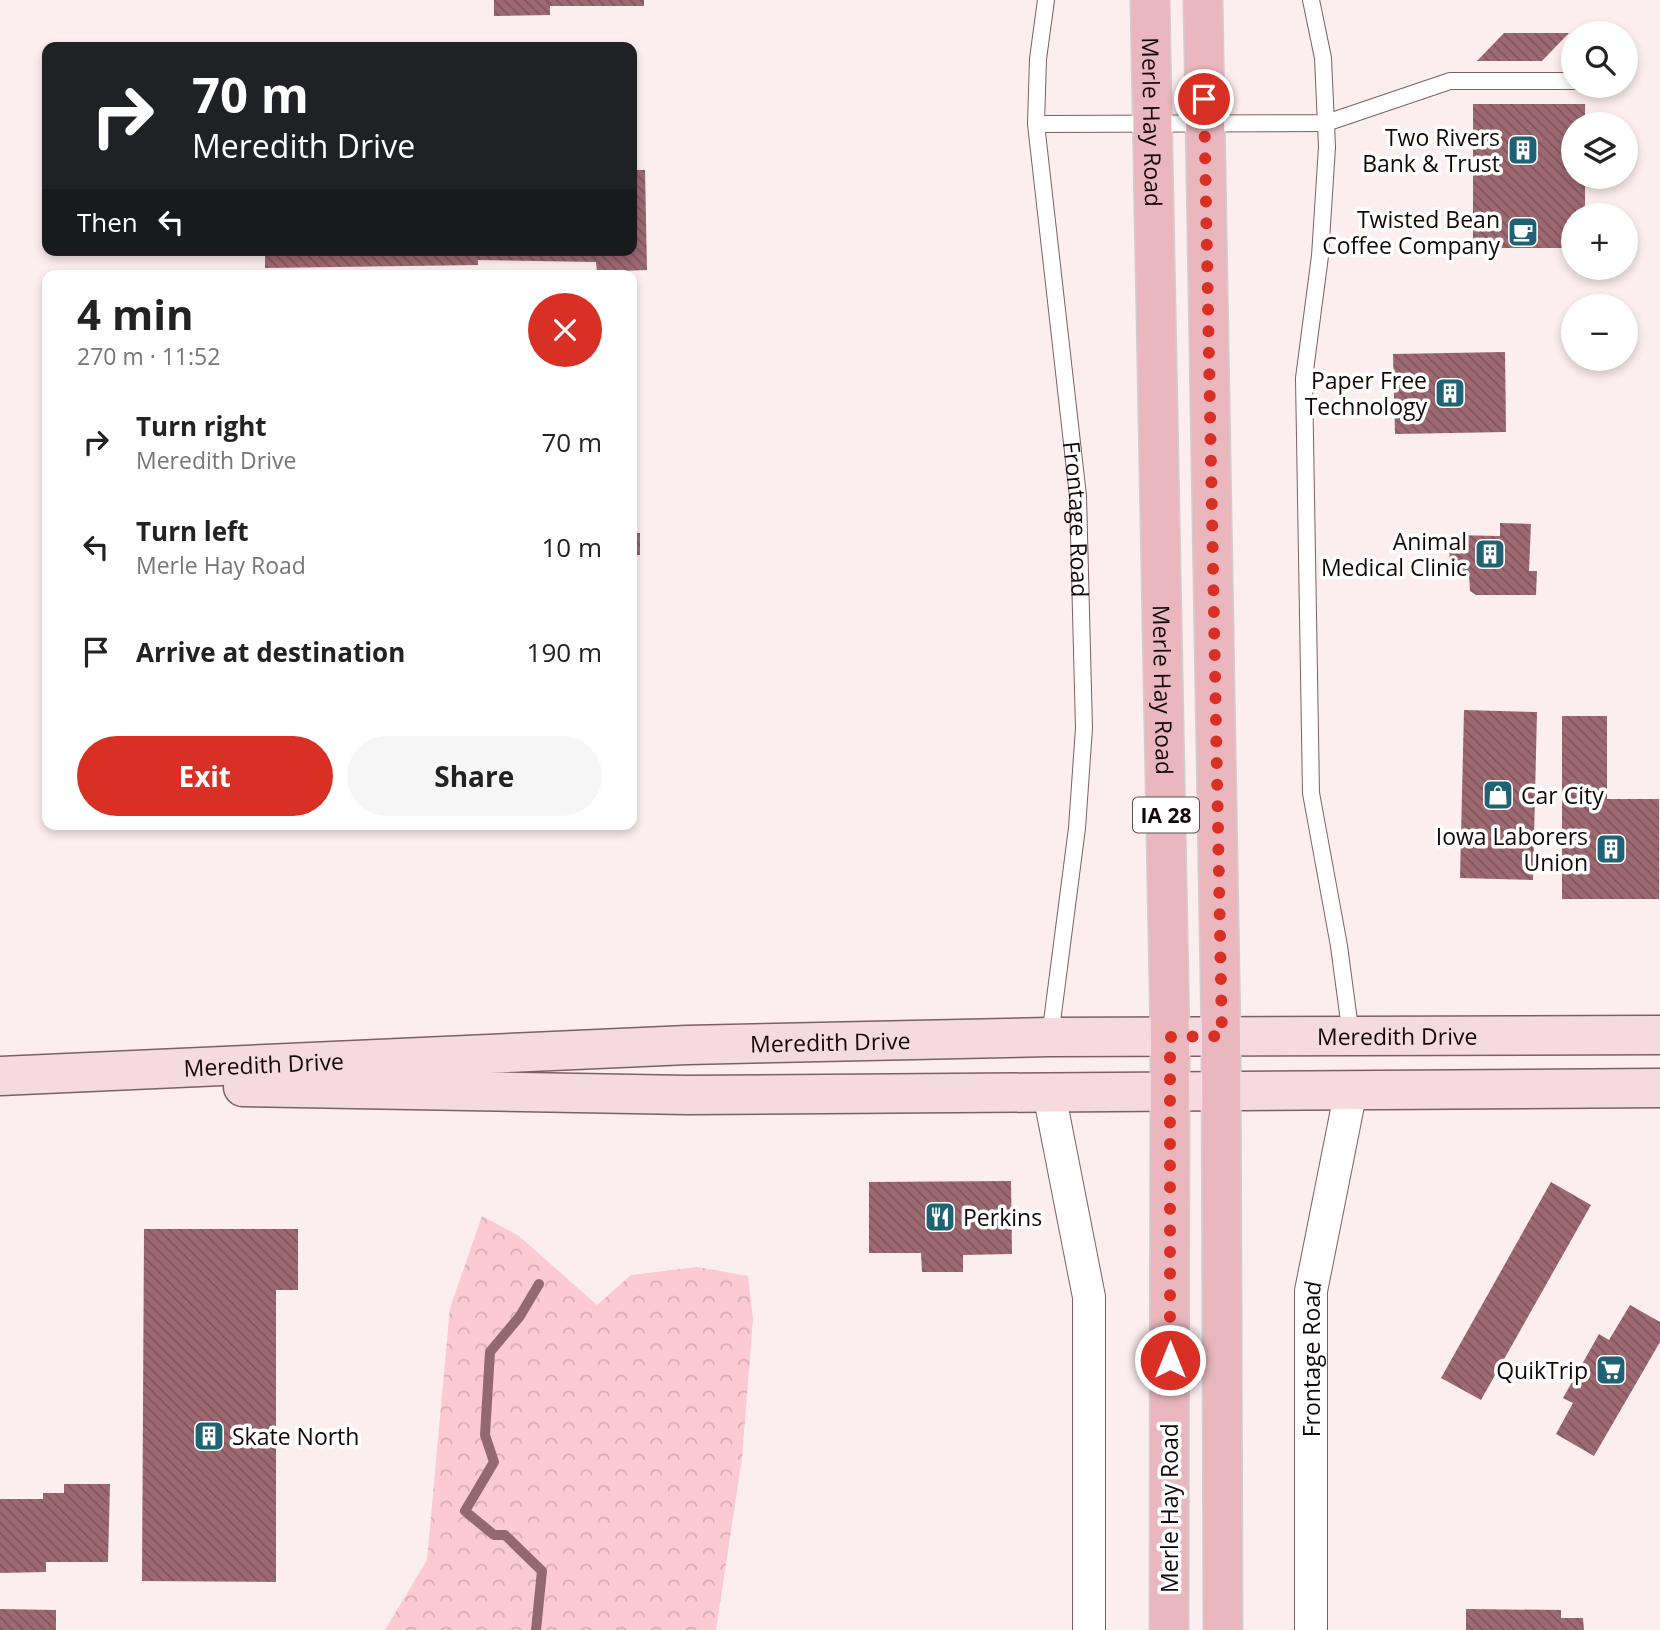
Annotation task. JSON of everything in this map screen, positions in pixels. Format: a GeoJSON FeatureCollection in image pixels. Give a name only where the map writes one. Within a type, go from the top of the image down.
{"type":"FeatureCollection","features":[{"type":"Feature","properties":{"kind":"main road","name":"Merle Hay Road"},"geometry":{"type":"LineString","coordinates":[[1150,0],[1170,1037],[1169,1630]]}},
{"type":"Feature","properties":{"kind":"main road","name":"IA 28"},"geometry":{"type":"LineString","coordinates":[[1203,0],[1222,1036],[1223,1630]]}},
{"type":"Feature","properties":{"kind":"main road","name":"Meredith Drive"},"geometry":{"type":"LineString","coordinates":[[0,1077],[687,1045],[1050,1037],[1660,1035]]}},
{"type":"Feature","properties":{"kind":"main road","name":"Meredith Drive"},"geometry":{"type":"LineString","coordinates":[[0,1077],[406,1092],[687,1095],[1660,1088]]}},
{"type":"Feature","properties":{"kind":"street","name":"Frontage Road"},"geometry":{"type":"LineString","coordinates":[[1311,1630],[1311,1291],[1351,1090]]}},
{"type":"Feature","properties":{"kind":"street"},"geometry":{"type":"LineString","coordinates":[[1049,1093],[1089,1297],[1089,1630]]}},
{"type":"Feature","properties":{"kind":"lane","name":"Frontage Road"},"geometry":{"type":"LineString","coordinates":[[1046,0],[1038,60],[1036,124],[1078,496],[1084,728],[1077,828],[1050,1037]]}},
{"type":"Feature","properties":{"kind":"lane"},"geometry":{"type":"LineString","coordinates":[[1311,0],[1323,58],[1326,123],[1320,256],[1304,378],[1311,782],[1351,1036]]}},
{"type":"Feature","properties":{"kind":"lane"},"geometry":{"type":"LineString","coordinates":[[1036,124],[1326,123],[1450,81],[1561,81]]}},
{"type":"Feature","properties":{"kind":"green space"},"geometry":{"type":"Polygon","coordinates":[[[482,1216],[519,1236],[597,1305],[631,1275],[697,1267],[748,1276],[753,1319],[742,1458],[716,1630],[385,1630],[427,1560],[450,1308],[482,1216]]]}},
{"type":"Feature","properties":{"kind":"building"},"geometry":{"type":"Polygon","coordinates":[[[494,0],[644,0],[644,6],[550,6],[550,15],[494,16],[494,0]]]}},
{"type":"Feature","properties":{"kind":"building"},"geometry":{"type":"Polygon","coordinates":[[[1504,33],[1561,33],[1561,41],[1542,61],[1477,61],[1504,33]]]}},
{"type":"Feature","properties":{"kind":"building","name":"Two Rivers Bank & Trust"},"geometry":{"type":"Polygon","coordinates":[[[1473,104],[1585,104],[1585,112],[1561,112],[1561,189],[1585,189],[1585,203],[1561,203],[1561,248],[1473,248],[1473,104]]]}},
{"type":"Feature","properties":{"kind":"building"},"geometry":{"type":"Polygon","coordinates":[[[637,170],[645,170],[647,270],[597,270],[596,262],[478,260],[478,265],[265,268],[265,256],[637,256],[637,170]]]}},
{"type":"Feature","properties":{"kind":"building","name":"Paper Free Technology"},"geometry":{"type":"Polygon","coordinates":[[[1505,352],[1506,432],[1395,434],[1393,354],[1505,352]]]}},
{"type":"Feature","properties":{"kind":"building","name":"Animal Medical Clinic"},"geometry":{"type":"Polygon","coordinates":[[[1500,523],[1531,524],[1529,571],[1537,571],[1536,595],[1476,595],[1470,591],[1469,575],[1449,575],[1450,535],[1500,536],[1500,523]]]}},
{"type":"Feature","properties":{"kind":"building"},"geometry":{"type":"Polygon","coordinates":[[[637,533],[640,533],[640,555],[637,555],[637,533]]]}},
{"type":"Feature","properties":{"kind":"building","name":"Car City"},"geometry":{"type":"Polygon","coordinates":[[[1464,710],[1537,712],[1533,880],[1460,878],[1464,710]]]}},
{"type":"Feature","properties":{"kind":"building","name":"Iowa Laborers Union"},"geometry":{"type":"Polygon","coordinates":[[[1562,716],[1607,716],[1607,799],[1659,799],[1659,899],[1562,899],[1562,716]]]}},
{"type":"Feature","properties":{"kind":"building","name":"Perkins"},"geometry":{"type":"Polygon","coordinates":[[[1011,1181],[1012,1254],[963,1255],[963,1272],[922,1272],[921,1253],[869,1253],[869,1182],[1011,1181]]]}},
{"type":"Feature","properties":{"kind":"building","name":"QuikTrip"},"geometry":{"type":"Polygon","coordinates":[[[1551,1182],[1591,1205],[1481,1400],[1441,1378],[1551,1182]]]}},
{"type":"Feature","properties":{"kind":"building","name":"Skate North"},"geometry":{"type":"Polygon","coordinates":[[[144,1229],[298,1229],[298,1290],[276,1290],[276,1582],[142,1581],[144,1229]]]}},
{"type":"Feature","properties":{"kind":"building","name":"QuikTrip"},"geometry":{"type":"Polygon","coordinates":[[[1630,1305],[1660,1322],[1660,1342],[1594,1456],[1556,1434],[1573,1403],[1563,1398],[1599,1334],[1609,1340],[1630,1305]]]}},
{"type":"Feature","properties":{"kind":"building"},"geometry":{"type":"Polygon","coordinates":[[[64,1484],[110,1484],[108,1562],[46,1562],[46,1572],[0,1573],[0,1499],[43,1499],[43,1493],[64,1493],[64,1484]]]}},
{"type":"Feature","properties":{"kind":"building"},"geometry":{"type":"Polygon","coordinates":[[[0,1609],[56,1610],[56,1630],[0,1630],[0,1609]]]}},
{"type":"Feature","properties":{"kind":"building"},"geometry":{"type":"Polygon","coordinates":[[[1466,1609],[1561,1610],[1561,1618],[1583,1618],[1584,1630],[1466,1630],[1466,1609]]]}},
{"type":"Feature","properties":{"kind":"waterway"},"geometry":{"type":"LineString","coordinates":[[536,1630],[542,1571],[505,1535],[494,1535],[465,1511],[494,1462],[485,1435],[490,1352],[520,1316],[539,1284]]}},
{"type":"Feature","properties":{"kind":"place","name":"Two Rivers Bank & Trust"},"geometry":{"type":"Point","coordinates":[1523,150]}},
{"type":"Feature","properties":{"kind":"place","name":"Twisted Bean Coffee Company"},"geometry":{"type":"Point","coordinates":[1523,232]}},
{"type":"Feature","properties":{"kind":"place","name":"Paper Free Technology"},"geometry":{"type":"Point","coordinates":[1450,393]}},
{"type":"Feature","properties":{"kind":"place","name":"Animal Medical Clinic"},"geometry":{"type":"Point","coordinates":[1490,554]}},
{"type":"Feature","properties":{"kind":"place","name":"Car City"},"geometry":{"type":"Point","coordinates":[1498,795]}},
{"type":"Feature","properties":{"kind":"place","name":"Iowa Laborers Union"},"geometry":{"type":"Point","coordinates":[1611,849]}},
{"type":"Feature","properties":{"kind":"place","name":"Perkins"},"geometry":{"type":"Point","coordinates":[940,1217]}},
{"type":"Feature","properties":{"kind":"place","name":"QuikTrip"},"geometry":{"type":"Point","coordinates":[1611,1370]}},
{"type":"Feature","properties":{"kind":"place","name":"Skate North"},"geometry":{"type":"Point","coordinates":[209,1436]}},
{"type":"Feature","properties":{"kind":"route"},"geometry":{"type":"LineString","coordinates":[[1170,1360],[1170,1037],[1222,1036],[1204,99]]}}]}
